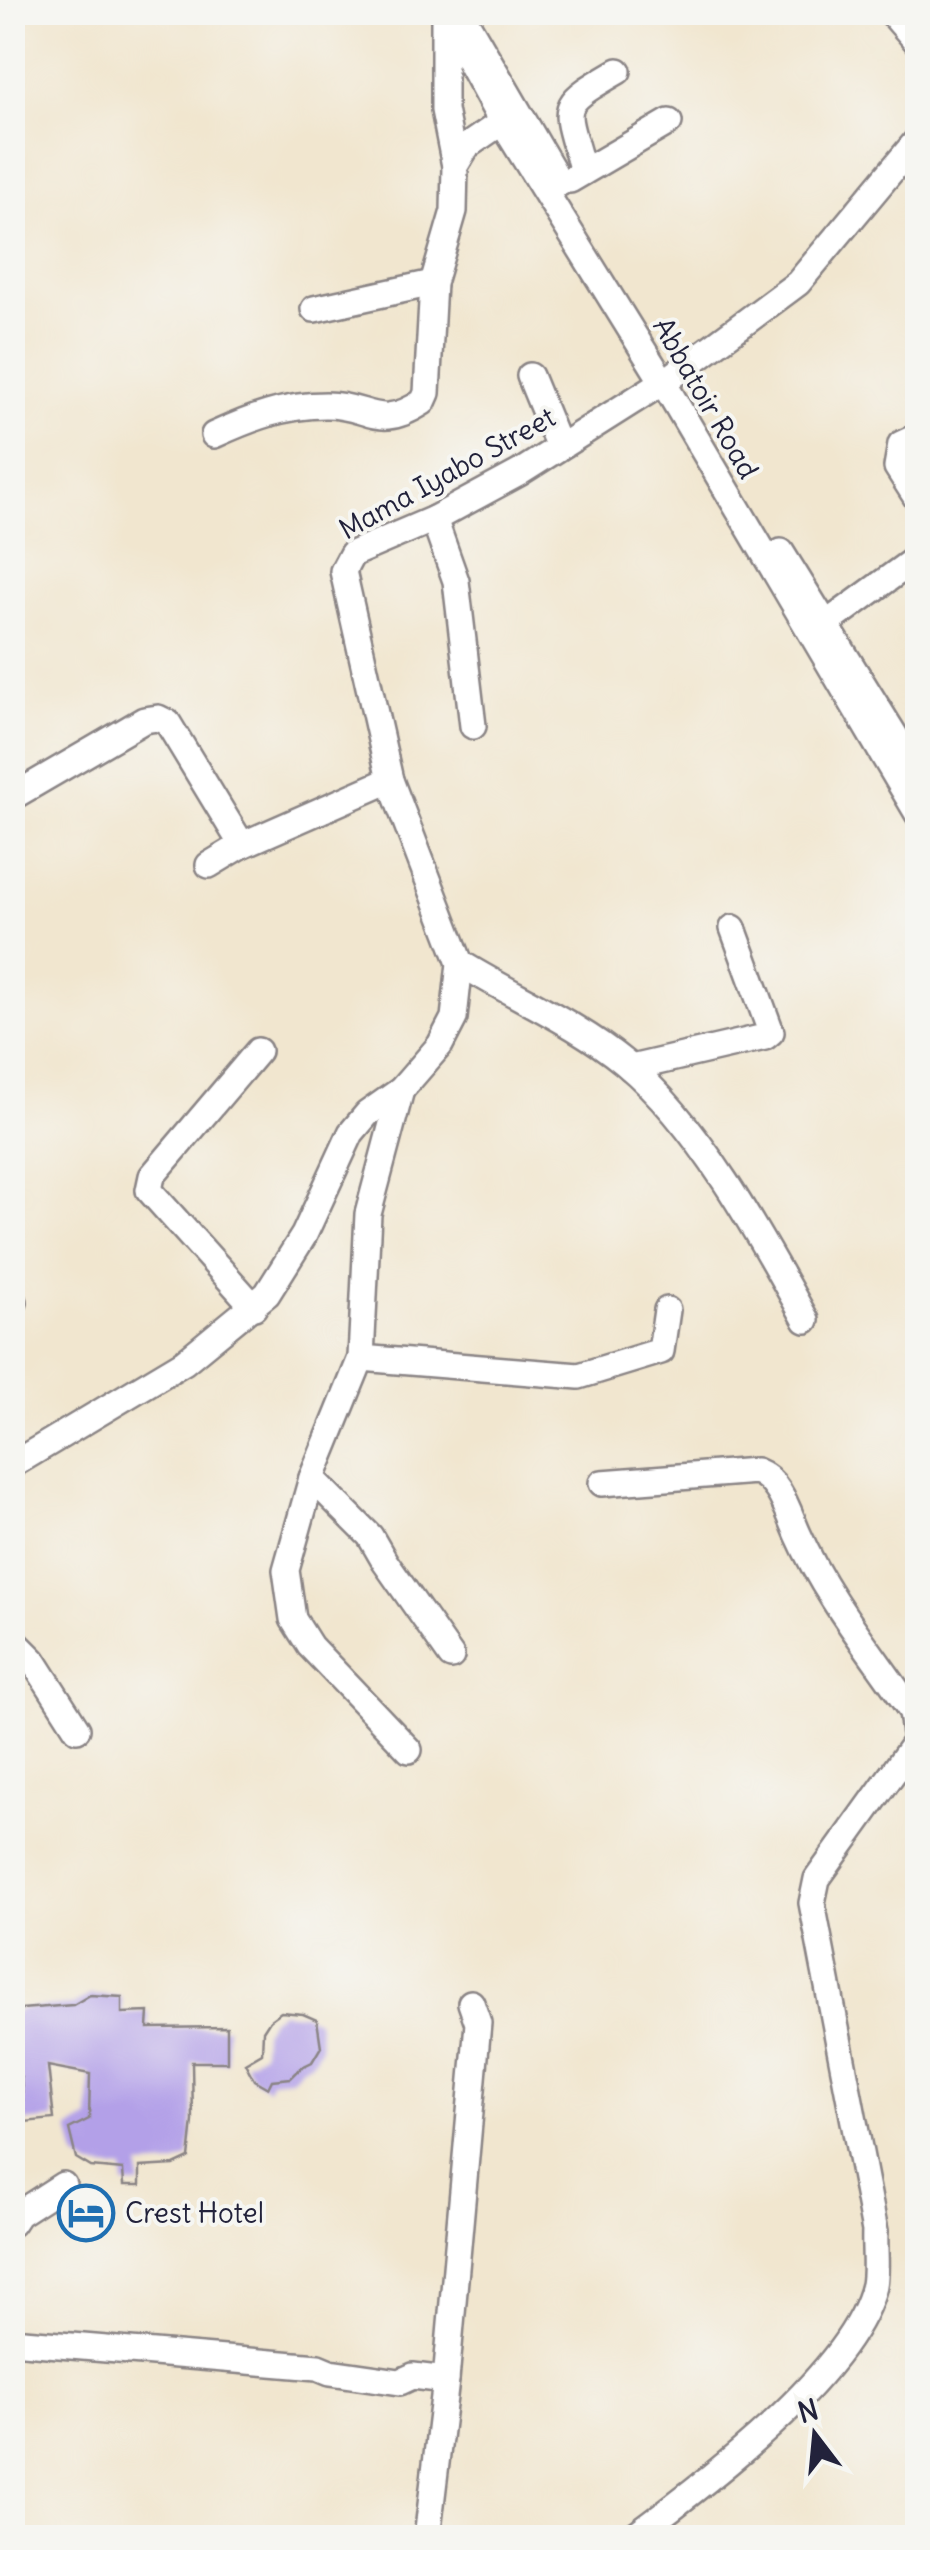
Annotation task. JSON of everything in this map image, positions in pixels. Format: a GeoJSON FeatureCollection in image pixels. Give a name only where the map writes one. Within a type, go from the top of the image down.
{"type":"FeatureCollection","features":[{"type":"Feature","properties":{"kind":"street"},"geometry":{"type":"LineString","coordinates":[[890,12],[918,43]]}},
{"type":"Feature","properties":{"kind":"street"},"geometry":{"type":"LineString","coordinates":[[214,435],[269,412],[323,405],[386,418],[423,402],[427,394],[433,283],[454,211],[454,166],[444,110],[449,13]]}},
{"type":"Feature","properties":{"kind":"street","name":"Abbatoir Road"},"geometry":{"type":"LineString","coordinates":[[449,13],[502,122],[826,624],[918,774]]}},
{"type":"Feature","properties":{"kind":"street","name":"Abbatoir Road"},"geometry":{"type":"LineString","coordinates":[[449,13],[572,178],[669,379],[918,814]]}},
{"type":"Feature","properties":{"kind":"street"},"geometry":{"type":"LineString","coordinates":[[618,71],[578,94],[570,103],[572,178],[669,122]]}},
{"type":"Feature","properties":{"kind":"street"},"geometry":{"type":"LineString","coordinates":[[454,166],[467,146],[502,122]]}},
{"type":"Feature","properties":{"kind":"street","name":"Mama Iyabo Street"},"geometry":{"type":"LineString","coordinates":[[12,1465],[184,1362],[267,1294],[304,1235],[351,1133],[366,1114],[401,1090],[440,1045],[454,1018],[460,963],[390,780],[343,571],[352,554],[434,520],[669,379],[798,282],[918,139]]}},
{"type":"Feature","properties":{"kind":"street"},"geometry":{"type":"LineString","coordinates":[[314,309],[433,283]]}},
{"type":"Feature","properties":{"kind":"street"},"geometry":{"type":"LineString","coordinates":[[530,376],[560,447]]}},
{"type":"Feature","properties":{"kind":"street"},"geometry":{"type":"LineString","coordinates":[[918,436],[901,444],[897,467],[918,500]]}},
{"type":"Feature","properties":{"kind":"street"},"geometry":{"type":"LineString","coordinates":[[434,520],[456,581],[473,726]]}},
{"type":"Feature","properties":{"kind":"street"},"geometry":{"type":"LineString","coordinates":[[826,624],[918,557]]}},
{"type":"Feature","properties":{"kind":"street"},"geometry":{"type":"LineString","coordinates":[[12,797],[144,720],[158,718],[168,724],[242,846]]}},
{"type":"Feature","properties":{"kind":"street"},"geometry":{"type":"LineString","coordinates":[[209,865],[242,846],[390,780]]}},
{"type":"Feature","properties":{"kind":"street"},"geometry":{"type":"LineString","coordinates":[[631,1068],[765,1037],[771,1032],[733,928]]}},
{"type":"Feature","properties":{"kind":"street"},"geometry":{"type":"LineString","coordinates":[[460,963],[566,1022],[631,1068],[686,1124],[776,1264],[806,1320]]}},
{"type":"Feature","properties":{"kind":"street"},"geometry":{"type":"LineString","coordinates":[[254,1307],[149,1190],[152,1176],[258,1051]]}},
{"type":"Feature","properties":{"kind":"street"},"geometry":{"type":"LineString","coordinates":[[401,1090],[368,1214],[361,1358],[312,1478],[286,1570],[293,1619],[310,1646],[410,1750]]}},
{"type":"Feature","properties":{"kind":"street"},"geometry":{"type":"LineString","coordinates":[[361,1358],[579,1376],[661,1351],[667,1310]]}},
{"type":"Feature","properties":{"kind":"street"},"geometry":{"type":"LineString","coordinates":[[602,1483],[756,1471],[768,1476],[812,1566],[912,1712],[916,1727],[916,1742],[817,1880],[812,1903],[875,2230],[874,2283],[858,2326],[834,2360],[766,2429],[631,2538]]}},
{"type":"Feature","properties":{"kind":"street"},"geometry":{"type":"LineString","coordinates":[[312,1478],[370,1536],[451,1656]]}},
{"type":"Feature","properties":{"kind":"street"},"geometry":{"type":"LineString","coordinates":[[12,1639],[34,1660],[77,1729]]}},
{"type":"Feature","properties":{"kind":"street"},"geometry":{"type":"LineString","coordinates":[[427,2538],[446,2380],[478,2023],[471,2002]]}},
{"type":"Feature","properties":{"kind":"street"},"geometry":{"type":"LineString","coordinates":[[12,2223],[18,2214],[63,2186]]}},
{"type":"Feature","properties":{"kind":"street"},"geometry":{"type":"LineString","coordinates":[[12,2341],[318,2367],[400,2382],[413,2376],[446,2380]]}},
{"type":"Feature","properties":{"kind":"building"},"geometry":{"type":"Polygon","coordinates":[[[90,1995],[122,1997],[122,2013],[149,2012],[148,2028],[227,2027],[227,2062],[192,2062],[189,2158],[174,2165],[140,2167],[140,2185],[124,2185],[123,2170],[91,2167],[76,2158],[69,2129],[89,2119],[90,2074],[48,2066],[54,2119],[25,2122],[21,2078],[12,2079],[12,2016],[21,2009],[73,2005],[90,1995]]]}},
{"type":"Feature","properties":{"kind":"building"},"geometry":{"type":"Polygon","coordinates":[[[281,2012],[317,2020],[321,2047],[312,2062],[291,2078],[272,2080],[268,2088],[254,2080],[245,2063],[262,2053],[263,2031],[281,2012]]]}},
{"type":"Feature","properties":{"kind":"place","name":"Crest Hotel"},"geometry":{"type":"Point","coordinates":[86,2213]}}]}
